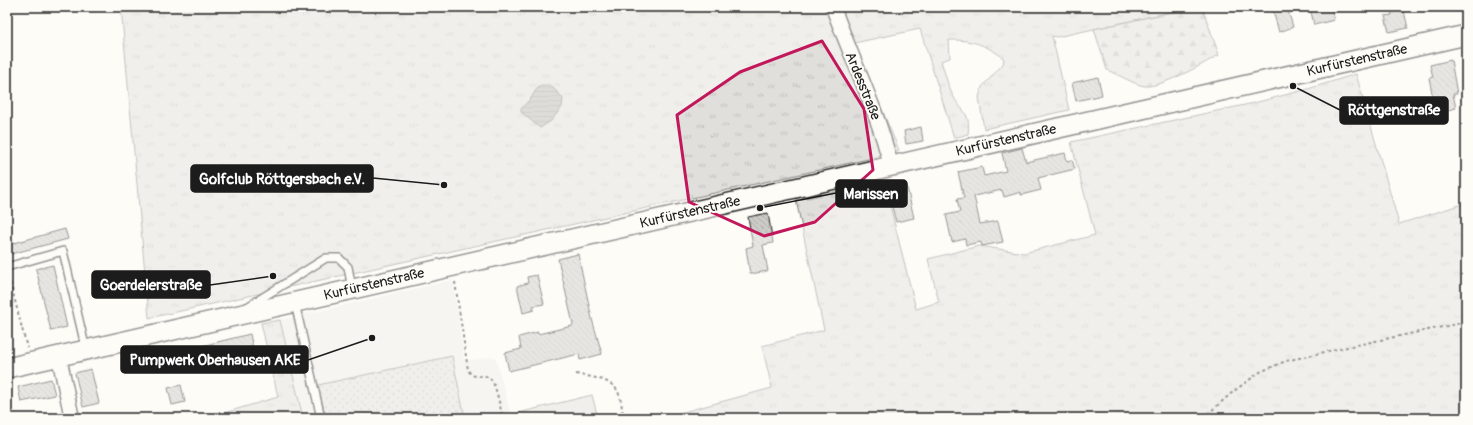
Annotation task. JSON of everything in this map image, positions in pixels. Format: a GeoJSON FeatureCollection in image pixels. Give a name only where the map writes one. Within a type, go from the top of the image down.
{"type":"FeatureCollection","features":[{"type":"Feature","properties":{"kind":"main road","name":"Kurfürstenstraße"},"geometry":{"type":"LineString","coordinates":[[7,368],[1466,35]]}},
{"type":"Feature","properties":{"kind":"street","name":"Ardesstraße"},"geometry":{"type":"LineString","coordinates":[[833,7],[876,117],[886,145],[891,166]]}},
{"type":"Feature","properties":{"kind":"street"},"geometry":{"type":"LineString","coordinates":[[59,356],[72,418]]}},
{"type":"Feature","properties":{"kind":"lane"},"geometry":{"type":"LineString","coordinates":[[8,271],[63,251],[86,350]]}},
{"type":"Feature","properties":{"kind":"lane"},"geometry":{"type":"LineString","coordinates":[[235,316],[250,305],[326,258],[339,258],[348,267],[352,289]]}},
{"type":"Feature","properties":{"kind":"lane"},"geometry":{"type":"LineString","coordinates":[[295,302],[321,418]]}},
{"type":"Feature","properties":{"kind":"path"},"geometry":{"type":"LineString","coordinates":[[452,267],[468,370],[474,376],[488,376],[495,386],[502,418]]}},
{"type":"Feature","properties":{"kind":"path"},"geometry":{"type":"LineString","coordinates":[[8,271],[30,363]]}},
{"type":"Feature","properties":{"kind":"path"},"geometry":{"type":"LineString","coordinates":[[1203,418],[1234,391],[1260,372],[1286,362],[1333,350],[1466,322]]}},
{"type":"Feature","properties":{"kind":"path"},"geometry":{"type":"LineString","coordinates":[[576,374],[600,379],[610,383],[617,391],[624,418]]}},
{"type":"Feature","properties":{"kind":"highlighted area"},"geometry":{"type":"Polygon","coordinates":[[[822,41],[864,109],[873,170],[815,222],[764,236],[689,202],[677,115],[740,72],[822,41]]]}},
{"type":"Feature","properties":{"kind":"shaded area"},"geometry":{"type":"Polygon","coordinates":[[[541,85],[550,85],[563,98],[562,107],[551,121],[540,128],[521,112],[521,109],[541,85]]]}},
{"type":"Feature","properties":{"kind":"shaded area"},"geometry":{"type":"Polygon","coordinates":[[[453,280],[464,361],[495,357],[512,418],[303,418],[280,320],[453,280]]]}},
{"type":"Feature","properties":{"kind":"green space"},"geometry":{"type":"Polygon","coordinates":[[[121,7],[1195,7],[1057,37],[1052,36],[1069,110],[984,129],[979,97],[982,87],[1003,64],[1004,59],[989,48],[980,44],[949,40],[950,58],[941,61],[950,90],[955,100],[967,116],[969,126],[968,134],[954,138],[920,29],[854,43],[899,150],[873,158],[149,318],[121,7]]]}},
{"type":"Feature","properties":{"kind":"green space"},"geometry":{"type":"Polygon","coordinates":[[[1195,7],[1202,7],[1219,55],[1182,75],[1151,86],[1140,85],[1107,70],[1094,29],[1195,7]]]}},
{"type":"Feature","properties":{"kind":"green space"},"geometry":{"type":"Polygon","coordinates":[[[1356,74],[1399,224],[1466,203],[1466,418],[661,418],[772,388],[762,346],[824,330],[796,200],[884,182],[916,309],[939,302],[928,259],[979,246],[1024,253],[1095,235],[1071,142],[1254,103],[1308,89],[1356,74]]]}},
{"type":"Feature","properties":{"kind":"green space"},"geometry":{"type":"Polygon","coordinates":[[[280,320],[303,418],[207,418],[278,397],[261,323],[280,320]]]}},
{"type":"Feature","properties":{"kind":"green space"},"geometry":{"type":"Polygon","coordinates":[[[452,356],[465,418],[326,418],[318,385],[452,356]]]}},
{"type":"Feature","properties":{"kind":"green space"},"geometry":{"type":"Polygon","coordinates":[[[592,395],[598,418],[520,418],[518,413],[592,395]]]}},
{"type":"Feature","properties":{"kind":"building"},"geometry":{"type":"Polygon","coordinates":[[[1272,7],[1287,7],[1293,27],[1279,32],[1272,7]]]}},
{"type":"Feature","properties":{"kind":"building"},"geometry":{"type":"Polygon","coordinates":[[[1310,7],[1331,7],[1334,20],[1314,25],[1310,7]]]}},
{"type":"Feature","properties":{"kind":"building"},"geometry":{"type":"Polygon","coordinates":[[[1390,7],[1403,7],[1408,28],[1389,32],[1385,16],[1392,15],[1390,7]]]}},
{"type":"Feature","properties":{"kind":"building"},"geometry":{"type":"Polygon","coordinates":[[[1451,60],[1457,94],[1453,94],[1456,108],[1436,113],[1429,78],[1433,77],[1430,65],[1451,60]]]}},
{"type":"Feature","properties":{"kind":"building"},"geometry":{"type":"Polygon","coordinates":[[[1098,77],[1102,95],[1076,101],[1072,83],[1098,77]]]}},
{"type":"Feature","properties":{"kind":"building"},"geometry":{"type":"Polygon","coordinates":[[[921,127],[923,141],[906,144],[904,131],[921,127]]]}},
{"type":"Feature","properties":{"kind":"building"},"geometry":{"type":"Polygon","coordinates":[[[1022,148],[1026,162],[1065,153],[1067,161],[1072,160],[1075,169],[1038,178],[1041,190],[1021,195],[1021,192],[1004,197],[1002,190],[974,196],[980,224],[998,221],[1003,242],[982,246],[981,242],[966,245],[965,239],[952,242],[946,215],[960,212],[957,199],[964,198],[958,172],[982,167],[984,176],[1006,171],[1002,153],[1022,148]]]}},
{"type":"Feature","properties":{"kind":"building"},"geometry":{"type":"Polygon","coordinates":[[[906,183],[914,218],[896,222],[892,207],[897,205],[893,186],[906,183]]]}},
{"type":"Feature","properties":{"kind":"building"},"geometry":{"type":"Polygon","coordinates":[[[768,213],[773,243],[763,245],[768,271],[750,274],[746,248],[753,246],[748,217],[768,213]]]}},
{"type":"Feature","properties":{"kind":"building"},"geometry":{"type":"Polygon","coordinates":[[[65,229],[68,239],[7,255],[7,245],[65,229]]]}},
{"type":"Feature","properties":{"kind":"building"},"geometry":{"type":"Polygon","coordinates":[[[578,254],[592,319],[602,354],[580,360],[579,354],[509,371],[505,353],[521,349],[519,337],[572,326],[573,324],[558,259],[578,254]]]}},
{"type":"Feature","properties":{"kind":"building"},"geometry":{"type":"Polygon","coordinates":[[[53,265],[67,327],[51,331],[36,269],[53,265]]]}},
{"type":"Feature","properties":{"kind":"building"},"geometry":{"type":"Polygon","coordinates":[[[537,275],[544,304],[533,306],[534,310],[523,313],[517,286],[528,283],[527,277],[537,275]]]}},
{"type":"Feature","properties":{"kind":"building"},"geometry":{"type":"Polygon","coordinates":[[[250,334],[254,353],[186,369],[181,351],[250,334]]]}},
{"type":"Feature","properties":{"kind":"building"},"geometry":{"type":"Polygon","coordinates":[[[91,369],[99,403],[83,407],[75,373],[91,369]]]}},
{"type":"Feature","properties":{"kind":"building"},"geometry":{"type":"Polygon","coordinates":[[[51,379],[55,395],[21,402],[18,387],[51,379]]]}},
{"type":"Feature","properties":{"kind":"building"},"geometry":{"type":"Polygon","coordinates":[[[181,385],[185,402],[172,405],[168,388],[181,385]]]}},
{"type":"Feature","properties":{"kind":"place","name":"Röttgenstraße"},"geometry":{"type":"Point","coordinates":[1293,86]}},
{"type":"Feature","properties":{"kind":"place","name":"Golfclub Röttgersbach e.V."},"geometry":{"type":"Point","coordinates":[444,185]}},
{"type":"Feature","properties":{"kind":"place","name":"Marissen"},"geometry":{"type":"Point","coordinates":[760,208]}},
{"type":"Feature","properties":{"kind":"place","name":"Goerdelerstraße"},"geometry":{"type":"Point","coordinates":[273,276]}},
{"type":"Feature","properties":{"kind":"place","name":"Pumpwerk Oberhausen AKE"},"geometry":{"type":"Point","coordinates":[372,338]}}]}
